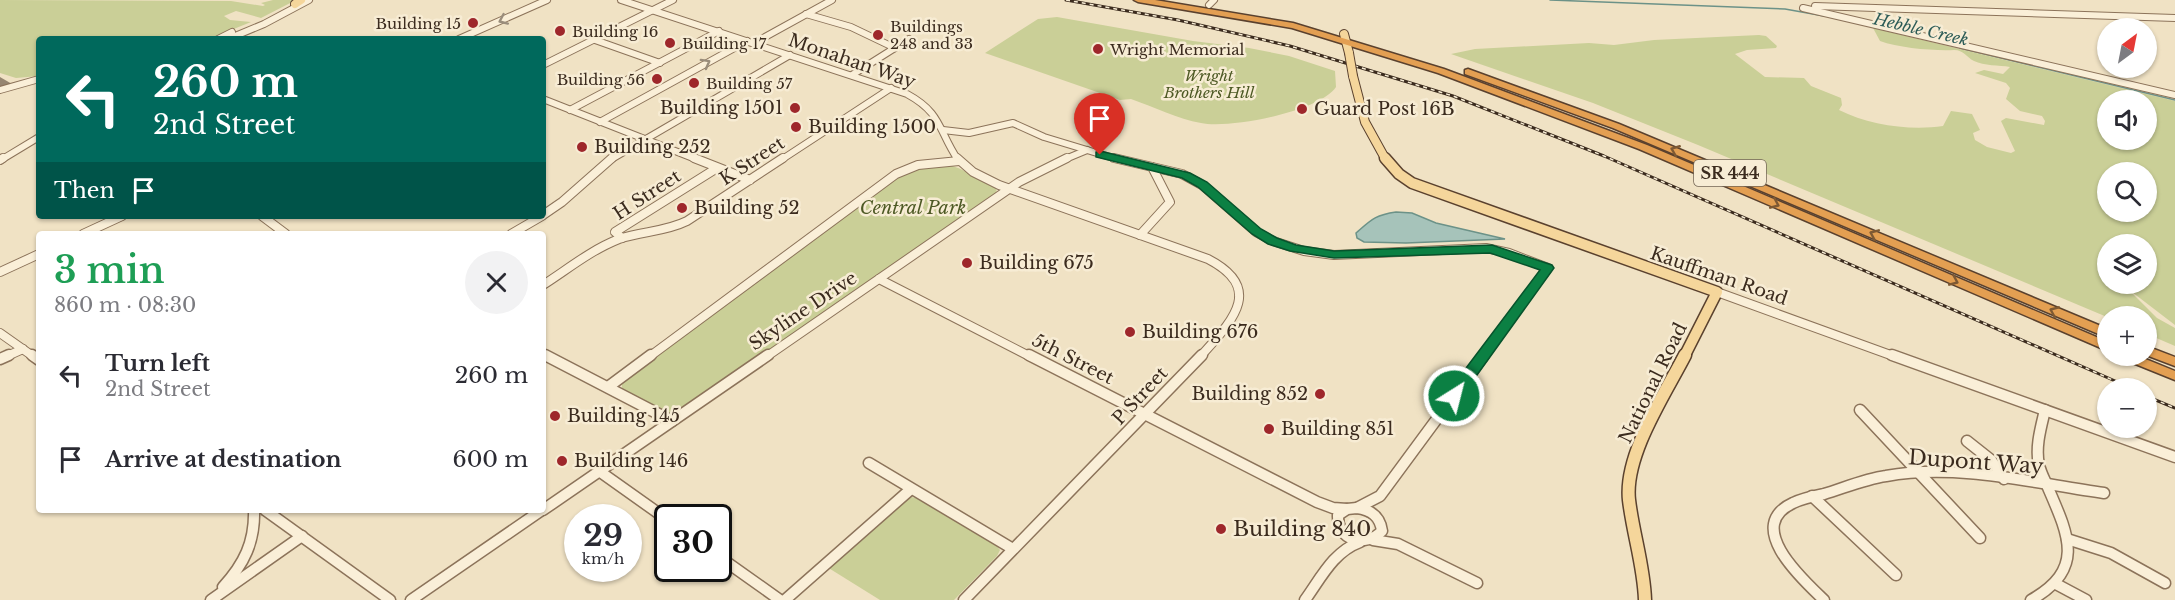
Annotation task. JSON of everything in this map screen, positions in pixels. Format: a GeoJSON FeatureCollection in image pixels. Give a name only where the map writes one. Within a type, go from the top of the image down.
{"type":"FeatureCollection","features":[{"type":"Feature","properties":{"kind":"highway","name":"SR 444"},"geometry":{"type":"LineString","coordinates":[[1140,0],[1269,21],[1346,38],[1459,78],[1643,147],[2097,342]]}},
{"type":"Feature","properties":{"kind":"highway","name":"SR 444"},"geometry":{"type":"LineString","coordinates":[[1188,0],[1212,2],[1456,68],[1616,126],[2097,329]]}},
{"type":"Feature","properties":{"kind":"highway"},"geometry":{"type":"LineString","coordinates":[[1349,53],[1373,51],[1459,78]]}},
{"type":"Feature","properties":{"kind":"highway"},"geometry":{"type":"LineString","coordinates":[[2157,355],[2175,362]]}},
{"type":"Feature","properties":{"kind":"highway"},"geometry":{"type":"LineString","coordinates":[[2151,366],[2175,376]]}},
{"type":"Feature","properties":{"kind":"main road"},"geometry":{"type":"LineString","coordinates":[[1133,0],[1140,0]]}},
{"type":"Feature","properties":{"kind":"main road","name":"Kauffman Road"},"geometry":{"type":"LineString","coordinates":[[1346,38],[1359,104],[1379,149],[1392,167],[1412,183],[1717,292]]}},
{"type":"Feature","properties":{"kind":"main road","name":"National Road"},"geometry":{"type":"LineString","coordinates":[[1645,600],[1644,574],[1629,498],[1632,468],[1644,437],[1717,292]]}},
{"type":"Feature","properties":{"kind":"street"},"geometry":{"type":"LineString","coordinates":[[235,36],[269,22],[309,0]]}},
{"type":"Feature","properties":{"kind":"street"},"geometry":{"type":"LineString","coordinates":[[466,36],[547,0]]}},
{"type":"Feature","properties":{"kind":"street","name":"Monahan Way"},"geometry":{"type":"LineString","coordinates":[[621,0],[891,87],[923,103],[936,117],[948,145],[959,161],[980,176],[1010,189],[1140,235]]}},
{"type":"Feature","properties":{"kind":"street"},"geometry":{"type":"LineString","coordinates":[[546,64],[673,0]]}},
{"type":"Feature","properties":{"kind":"street"},"geometry":{"type":"LineString","coordinates":[[600,122],[832,0]]}},
{"type":"Feature","properties":{"kind":"street"},"geometry":{"type":"LineString","coordinates":[[224,36],[299,1]]}},
{"type":"Feature","properties":{"kind":"street"},"geometry":{"type":"LineString","coordinates":[[2175,18],[1811,6],[1803,8],[2175,95]]}},
{"type":"Feature","properties":{"kind":"street"},"geometry":{"type":"LineString","coordinates":[[806,14],[851,27],[895,48]]}},
{"type":"Feature","properties":{"kind":"street"},"geometry":{"type":"LineString","coordinates":[[570,110],[719,31]]}},
{"type":"Feature","properties":{"kind":"street"},"geometry":{"type":"LineString","coordinates":[[852,75],[909,39]]}},
{"type":"Feature","properties":{"kind":"street"},"geometry":{"type":"LineString","coordinates":[[595,40],[660,63]]}},
{"type":"Feature","properties":{"kind":"street"},"geometry":{"type":"LineString","coordinates":[[546,213],[572,195],[606,163],[790,54]]}},
{"type":"Feature","properties":{"kind":"street"},"geometry":{"type":"LineString","coordinates":[[0,90],[36,80]]}},
{"type":"Feature","properties":{"kind":"street","name":"K Street"},"geometry":{"type":"LineString","coordinates":[[622,238],[678,226],[891,87]]}},
{"type":"Feature","properties":{"kind":"street"},"geometry":{"type":"LineString","coordinates":[[546,100],[750,180]]}},
{"type":"Feature","properties":{"kind":"street"},"geometry":{"type":"LineString","coordinates":[[943,130],[969,133],[1013,123],[1044,137],[1195,180],[1256,232],[1294,248],[1334,255],[1492,249],[1548,268],[1380,496],[1377,507],[1381,523],[1380,535],[1373,540]]}},
{"type":"Feature","properties":{"kind":"street"},"geometry":{"type":"LineString","coordinates":[[0,160],[36,141]]}},
{"type":"Feature","properties":{"kind":"street","name":"Skyline Drive"},"geometry":{"type":"LineString","coordinates":[[546,508],[1010,189],[1047,166],[1087,150]]}},
{"type":"Feature","properties":{"kind":"street"},"geometry":{"type":"LineString","coordinates":[[608,387],[896,174],[918,165],[959,161]]}},
{"type":"Feature","properties":{"kind":"street"},"geometry":{"type":"LineString","coordinates":[[1140,235],[1170,202],[1152,167]]}},
{"type":"Feature","properties":{"kind":"street","name":"H Street"},"geometry":{"type":"LineString","coordinates":[[546,283],[603,247],[622,238],[615,232],[717,168]]}},
{"type":"Feature","properties":{"kind":"street"},"geometry":{"type":"LineString","coordinates":[[90,231],[116,219]]}},
{"type":"Feature","properties":{"kind":"street"},"geometry":{"type":"LineString","coordinates":[[266,219],[282,231]]}},
{"type":"Feature","properties":{"kind":"street"},"geometry":{"type":"LineString","coordinates":[[516,231],[537,219]]}},
{"type":"Feature","properties":{"kind":"street","name":"P Street"},"geometry":{"type":"LineString","coordinates":[[964,600],[1147,414],[1203,353],[1239,306],[1241,293],[1233,276],[1218,264],[1140,235]]}},
{"type":"Feature","properties":{"kind":"street"},"geometry":{"type":"LineString","coordinates":[[0,272],[36,255]]}},
{"type":"Feature","properties":{"kind":"street","name":"5th Street"},"geometry":{"type":"LineString","coordinates":[[879,279],[1317,502],[1333,508],[1352,508]]}},
{"type":"Feature","properties":{"kind":"street","name":"Kauffman Road"},"geometry":{"type":"LineString","coordinates":[[1717,292],[2175,457]]}},
{"type":"Feature","properties":{"kind":"street"},"geometry":{"type":"LineString","coordinates":[[0,333],[36,358]]}},
{"type":"Feature","properties":{"kind":"street"},"geometry":{"type":"LineString","coordinates":[[0,359],[23,349]]}},
{"type":"Feature","properties":{"kind":"street"},"geometry":{"type":"LineString","coordinates":[[546,356],[672,421]]}},
{"type":"Feature","properties":{"kind":"street"},"geometry":{"type":"LineString","coordinates":[[1860,410],[1980,538]]}},
{"type":"Feature","properties":{"kind":"street"},"geometry":{"type":"LineString","coordinates":[[2031,600],[2049,591],[2056,584],[2066,570],[2069,549],[2065,527],[2037,457],[2045,410]]}},
{"type":"Feature","properties":{"kind":"street"},"geometry":{"type":"LineString","coordinates":[[1967,441],[1991,460],[2004,479]]}},
{"type":"Feature","properties":{"kind":"street"},"geometry":{"type":"LineString","coordinates":[[869,463],[1013,549]]}},
{"type":"Feature","properties":{"kind":"street"},"geometry":{"type":"LineString","coordinates":[[599,471],[654,510]]}},
{"type":"Feature","properties":{"kind":"street","name":"Dupont Way"},"geometry":{"type":"LineString","coordinates":[[1824,600],[1786,560],[1779,549],[1774,525],[1780,512],[1792,503],[1884,476],[1920,474],[2004,479],[2104,493]]}},
{"type":"Feature","properties":{"kind":"street"},"geometry":{"type":"LineString","coordinates":[[785,600],[911,489]]}},
{"type":"Feature","properties":{"kind":"street"},"geometry":{"type":"LineString","coordinates":[[1337,555],[1338,515],[1380,496]]}},
{"type":"Feature","properties":{"kind":"street"},"geometry":{"type":"LineString","coordinates":[[1812,496],[1896,575]]}},
{"type":"Feature","properties":{"kind":"street","name":"5th Street"},"geometry":{"type":"LineString","coordinates":[[1317,502],[1330,512],[1339,528]]}},
{"type":"Feature","properties":{"kind":"street"},"geometry":{"type":"LineString","coordinates":[[1352,508],[1371,512],[1398,544]]}},
{"type":"Feature","properties":{"kind":"street"},"geometry":{"type":"LineString","coordinates":[[211,600],[230,579],[250,549],[255,531],[254,513]]}},
{"type":"Feature","properties":{"kind":"street"},"geometry":{"type":"LineString","coordinates":[[270,513],[390,600]]}},
{"type":"Feature","properties":{"kind":"street","name":"Skyline Drive"},"geometry":{"type":"LineString","coordinates":[[411,600],[539,513]]}},
{"type":"Feature","properties":{"kind":"street"},"geometry":{"type":"LineString","coordinates":[[1339,528],[1350,539],[1360,542]]}},
{"type":"Feature","properties":{"kind":"street"},"geometry":{"type":"LineString","coordinates":[[211,600],[302,536]]}},
{"type":"Feature","properties":{"kind":"street"},"geometry":{"type":"LineString","coordinates":[[2067,539],[2119,557],[2166,583]]}},
{"type":"Feature","properties":{"kind":"street"},"geometry":{"type":"LineString","coordinates":[[1305,600],[1337,555],[1347,547],[1373,540],[1398,544],[1477,583]]}},
{"type":"Feature","properties":{"kind":"street"},"geometry":{"type":"LineString","coordinates":[[732,566],[780,600]]}},
{"type":"Feature","properties":{"kind":"street"},"geometry":{"type":"LineString","coordinates":[[2056,584],[2086,600]]}},
{"type":"Feature","properties":{"kind":"green space"},"geometry":{"type":"Polygon","coordinates":[[[0,0],[231,1],[263,6],[265,5],[261,3],[273,0],[296,0],[261,18],[236,11],[224,16],[230,20],[251,22],[216,36],[36,36],[36,76],[16,78],[0,73],[0,0]]]}},
{"type":"Feature","properties":{"kind":"green space","name":"Wright Brothers Hill"},"geometry":{"type":"Polygon","coordinates":[[[1057,17],[1289,56],[1335,71],[1336,87],[1312,104],[1273,117],[1232,123],[1201,123],[1175,116],[1131,99],[1120,100],[985,53],[1038,19],[1057,17]]]}},
{"type":"Feature","properties":{"kind":"green space"},"geometry":{"type":"Polygon","coordinates":[[[1873,28],[2129,90],[2097,90],[2097,150],[2157,150],[2157,97],[2175,101],[2175,325],[2157,311],[2157,306],[2150,306],[2135,294],[2157,294],[2157,234],[2097,234],[2097,294],[2133,294],[2145,306],[2097,306],[2097,313],[1698,145],[1593,103],[1451,54],[1475,49],[1589,43],[1614,45],[1654,40],[1759,35],[1766,36],[1777,46],[1776,48],[1747,50],[1735,54],[1765,77],[1804,78],[1811,86],[1841,98],[1842,105],[1839,110],[1863,120],[1917,128],[1943,126],[1951,111],[1972,114],[1980,130],[1973,133],[1975,140],[1987,147],[2011,153],[2015,151],[2001,121],[2006,118],[2044,125],[2045,121],[2042,116],[2020,111],[2006,99],[2010,88],[2006,83],[1975,73],[1984,70],[2003,74],[2010,67],[1978,63],[1957,50],[1897,46],[1880,41],[1873,28]]]}},
{"type":"Feature","properties":{"kind":"green space","name":"Central Park"},"geometry":{"type":"Polygon","coordinates":[[[947,165],[996,188],[997,194],[680,411],[664,413],[622,391],[622,380],[909,169],[947,165]]]}},
{"type":"Feature","properties":{"kind":"green space"},"geometry":{"type":"Polygon","coordinates":[[[2157,318],[2175,328],[2175,346],[2157,338],[2157,318]]]}},
{"type":"Feature","properties":{"kind":"green space"},"geometry":{"type":"Polygon","coordinates":[[[917,498],[996,545],[1000,550],[997,556],[954,600],[880,600],[827,567],[905,499],[917,498]]]}},
{"type":"Feature","properties":{"kind":"water"},"geometry":{"type":"Polygon","coordinates":[[[1396,212],[1412,213],[1436,223],[1505,239],[1406,243],[1364,242],[1357,238],[1356,233],[1370,221],[1396,212]]]}},
{"type":"Feature","properties":{"kind":"waterway","name":"Hebble Creek"},"geometry":{"type":"LineString","coordinates":[[1550,0],[1785,9],[1824,16]]}},
{"type":"Feature","properties":{"kind":"waterway","name":"Hebble Creek"},"geometry":{"type":"LineString","coordinates":[[1960,48],[2175,100]]}},
{"type":"Feature","properties":{"kind":"taxiway"},"geometry":{"type":"LineString","coordinates":[[0,81],[6,84]]}},
{"type":"Feature","properties":{"kind":"railway"},"geometry":{"type":"LineString","coordinates":[[1066,0],[1178,20],[1290,46],[1453,96],[1604,156],[2108,378]]}},
{"type":"Feature","properties":{"kind":"railway"},"geometry":{"type":"LineString","coordinates":[[2157,401],[2175,408]]}},
{"type":"Feature","properties":{"kind":"place","name":"Building 15"},"geometry":{"type":"Point","coordinates":[473,23]}},
{"type":"Feature","properties":{"kind":"place","name":"Building 16"},"geometry":{"type":"Point","coordinates":[560,31]}},
{"type":"Feature","properties":{"kind":"place","name":"Buildings 248 and 33"},"geometry":{"type":"Point","coordinates":[878,35]}},
{"type":"Feature","properties":{"kind":"place","name":"Building 17"},"geometry":{"type":"Point","coordinates":[670,43]}},
{"type":"Feature","properties":{"kind":"place","name":"Wright Memorial"},"geometry":{"type":"Point","coordinates":[1098,49]}},
{"type":"Feature","properties":{"kind":"place","name":"Building 56"},"geometry":{"type":"Point","coordinates":[657,79]}},
{"type":"Feature","properties":{"kind":"place","name":"Building 57"},"geometry":{"type":"Point","coordinates":[694,83]}},
{"type":"Feature","properties":{"kind":"place","name":"Building 1501"},"geometry":{"type":"Point","coordinates":[795,108]}},
{"type":"Feature","properties":{"kind":"place","name":"Guard Post 16B"},"geometry":{"type":"Point","coordinates":[1302,109]}},
{"type":"Feature","properties":{"kind":"place","name":"Building 1500"},"geometry":{"type":"Point","coordinates":[796,127]}},
{"type":"Feature","properties":{"kind":"place","name":"Building 252"},"geometry":{"type":"Point","coordinates":[582,147]}},
{"type":"Feature","properties":{"kind":"place","name":"Building 52"},"geometry":{"type":"Point","coordinates":[682,208]}},
{"type":"Feature","properties":{"kind":"place","name":"Building 675"},"geometry":{"type":"Point","coordinates":[967,263]}},
{"type":"Feature","properties":{"kind":"place","name":"Building 676"},"geometry":{"type":"Point","coordinates":[1130,332]}},
{"type":"Feature","properties":{"kind":"place","name":"Building 852"},"geometry":{"type":"Point","coordinates":[1320,394]}},
{"type":"Feature","properties":{"kind":"place","name":"Building 145"},"geometry":{"type":"Point","coordinates":[555,416]}},
{"type":"Feature","properties":{"kind":"place","name":"Building 851"},"geometry":{"type":"Point","coordinates":[1269,429]}},
{"type":"Feature","properties":{"kind":"place","name":"Building 146"},"geometry":{"type":"Point","coordinates":[562,461]}},
{"type":"Feature","properties":{"kind":"place","name":"Building 840"},"geometry":{"type":"Point","coordinates":[1221,529]}},
{"type":"Feature","properties":{"kind":"route"},"geometry":{"type":"LineString","coordinates":[[1100,155],[1195,180],[1256,232],[1282,245],[1334,255],[1486,248],[1509,253],[1548,268],[1454,396]]}}]}
